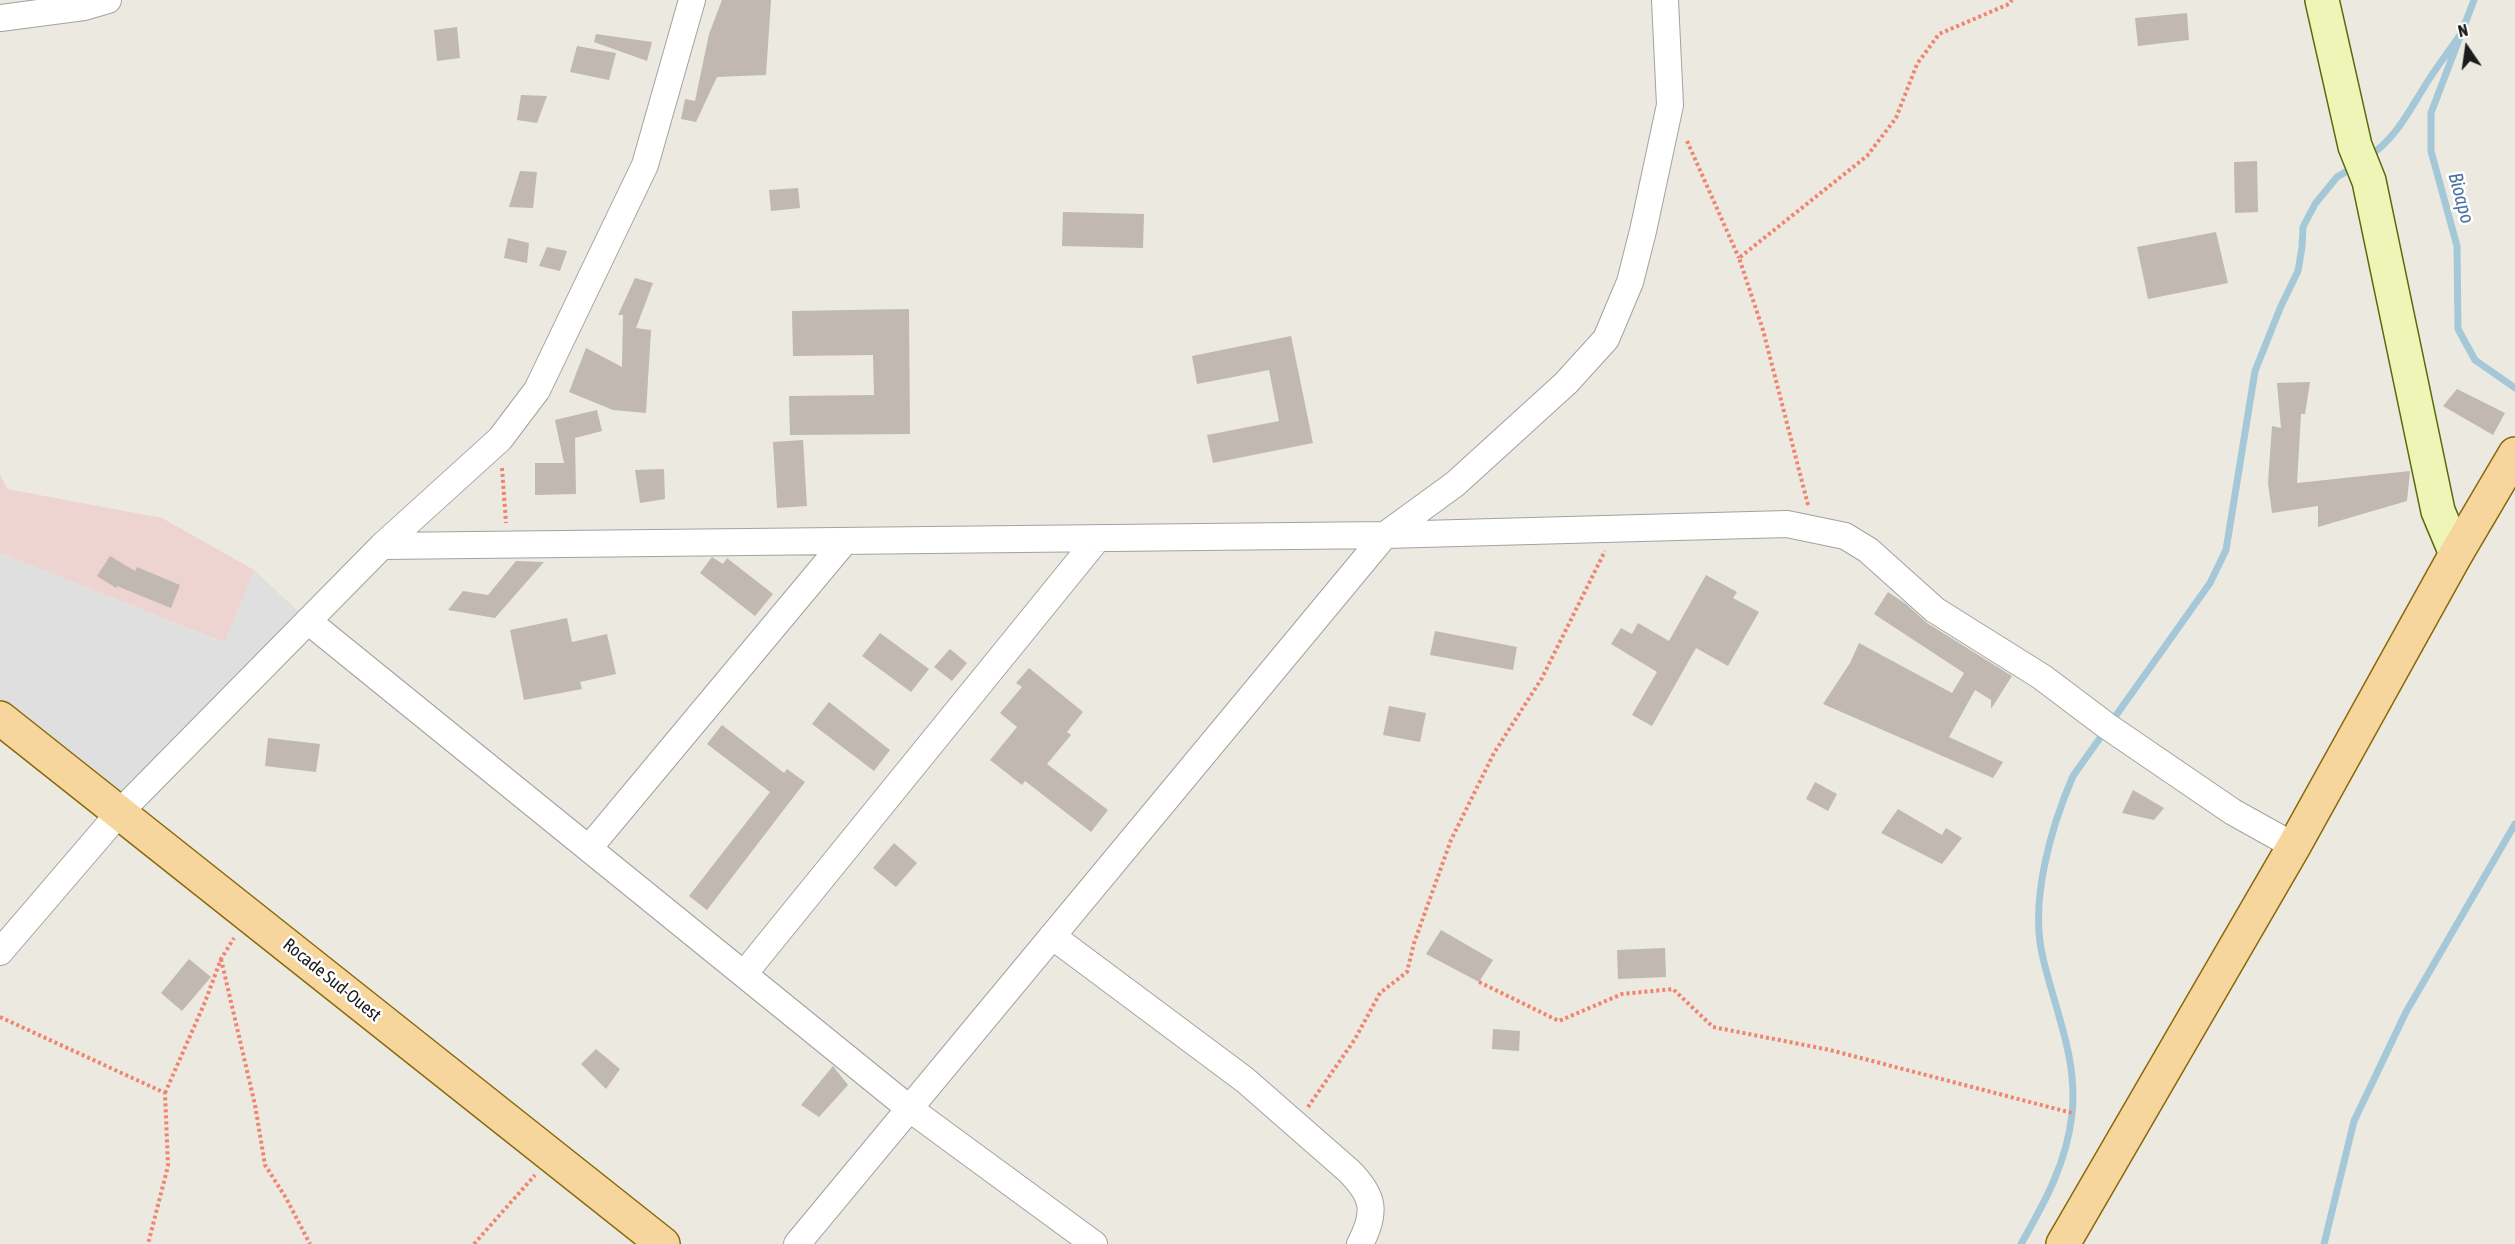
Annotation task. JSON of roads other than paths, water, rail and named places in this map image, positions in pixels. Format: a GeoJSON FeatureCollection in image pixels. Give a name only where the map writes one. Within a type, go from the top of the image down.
{"type":"FeatureCollection","features":[{"type":"Feature","properties":{"kind":"main road"},"geometry":{"type":"LineString","coordinates":[[2063,1244],[2294,846],[2456,554],[2515,454]]}},
{"type":"Feature","properties":{"kind":"main road","name":"Rocade Sud-Ouest"},"geometry":{"type":"LineString","coordinates":[[0,718],[663,1244]]}},
{"type":"Feature","properties":{"kind":"street"},"geometry":{"type":"LineString","coordinates":[[0,18],[108,0]]}},
{"type":"Feature","properties":{"kind":"street"},"geometry":{"type":"LineString","coordinates":[[0,952],[120,812],[382,546],[500,439],[537,390],[645,165],[692,0]]}},
{"type":"Feature","properties":{"kind":"street"},"geometry":{"type":"LineString","coordinates":[[797,1244],[1385,535],[1455,484],[1566,383],[1606,339],[1630,282],[1670,105],[1665,0]]}},
{"type":"Feature","properties":{"kind":"street"},"geometry":{"type":"LineString","coordinates":[[2322,0],[2355,146],[2369,180],[2438,512],[2456,554]]}},
{"type":"Feature","properties":{"kind":"street"},"geometry":{"type":"LineString","coordinates":[[382,546],[1385,535],[1763,524],[1787,524],[1814,528],[1845,536],[1868,550],[1935,610],[2042,677],[2108,726],[2233,812],[2294,846]]}},
{"type":"Feature","properties":{"kind":"street"},"geometry":{"type":"LineString","coordinates":[[744,974],[1098,538]]}},
{"type":"Feature","properties":{"kind":"street"},"geometry":{"type":"LineString","coordinates":[[589,848],[845,541]]}},
{"type":"Feature","properties":{"kind":"street"},"geometry":{"type":"LineString","coordinates":[[308,621],[910,1109],[1094,1244]]}},
{"type":"Feature","properties":{"kind":"street"},"geometry":{"type":"LineString","coordinates":[[1052,936],[1245,1080],[1364,1186],[1372,1211],[1360,1244]]}},
{"type":"Feature","properties":{"kind":"waterway","name":"Bioapo"},"geometry":{"type":"LineString","coordinates":[[2474,0],[2431,113],[2431,151],[2457,246],[2458,329],[2475,360],[2515,388]]}},
{"type":"Feature","properties":{"kind":"waterway"},"geometry":{"type":"LineString","coordinates":[[2368,157],[2385,143],[2399,126],[2460,35]]}},
{"type":"Feature","properties":{"kind":"waterway"},"geometry":{"type":"LineString","coordinates":[[2021,1244],[2054,1181],[2065,1149],[2072,1114],[2073,1094],[2069,1054],[2039,936],[2044,865],[2057,818],[2073,776],[2210,583],[2226,550],[2255,371],[2298,271],[2303,227],[2315,204],[2337,177],[2354,167]]}},
{"type":"Feature","properties":{"kind":"waterway"},"geometry":{"type":"LineString","coordinates":[[2324,1244],[2354,1121],[2406,1012],[2515,824]]}}]}
